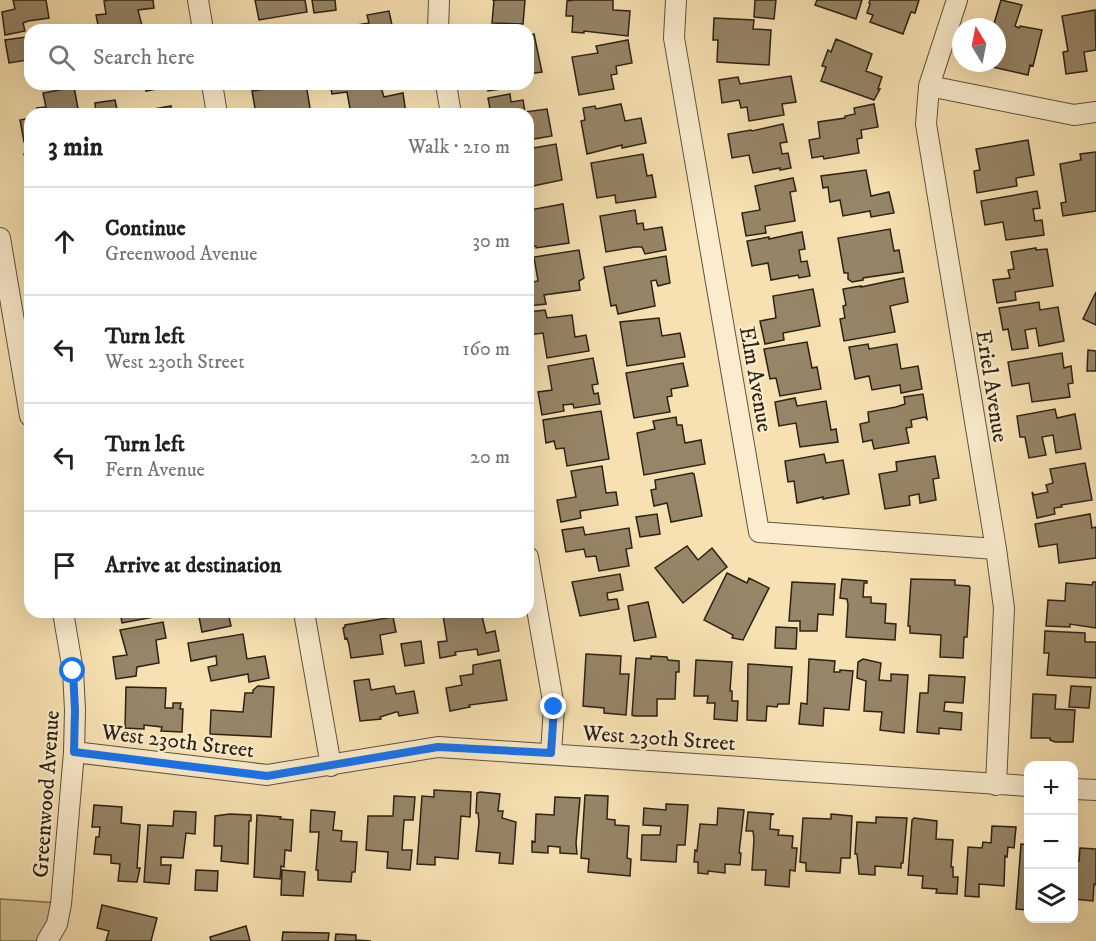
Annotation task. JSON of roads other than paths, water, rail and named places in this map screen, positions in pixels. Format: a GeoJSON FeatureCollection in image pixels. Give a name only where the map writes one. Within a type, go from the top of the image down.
{"type":"FeatureCollection","features":[{"type":"Feature","properties":{"kind":"street"},"geometry":{"type":"LineString","coordinates":[[198,0],[202,24]]}},
{"type":"Feature","properties":{"kind":"street"},"geometry":{"type":"LineString","coordinates":[[438,24],[439,0]]}},
{"type":"Feature","properties":{"kind":"street","name":"Elm Avenue"},"geometry":{"type":"LineString","coordinates":[[676,0],[674,38],[759,532],[996,549]]}},
{"type":"Feature","properties":{"kind":"street","name":"Eriel Avenue"},"geometry":{"type":"LineString","coordinates":[[957,0],[928,86],[926,124],[1004,608],[996,785]]}},
{"type":"Feature","properties":{"kind":"street"},"geometry":{"type":"LineString","coordinates":[[928,86],[1074,116],[1096,112]]}},
{"type":"Feature","properties":{"kind":"street"},"geometry":{"type":"LineString","coordinates":[[213,90],[217,108]]}},
{"type":"Feature","properties":{"kind":"street"},"geometry":{"type":"LineString","coordinates":[[447,90],[450,108]]}},
{"type":"Feature","properties":{"kind":"street"},"geometry":{"type":"LineString","coordinates":[[0,238],[2,263],[24,383]]}},
{"type":"Feature","properties":{"kind":"street"},"geometry":{"type":"LineString","coordinates":[[534,592],[554,707],[551,753]]}},
{"type":"Feature","properties":{"kind":"street","name":"Greenwood Avenue"},"geometry":{"type":"LineString","coordinates":[[47,941],[57,924],[61,904],[74,752],[73,671],[64,618]]}},
{"type":"Feature","properties":{"kind":"street"},"geometry":{"type":"LineString","coordinates":[[305,618],[331,766]]}},
{"type":"Feature","properties":{"kind":"street","name":"West 230th Street"},"geometry":{"type":"LineString","coordinates":[[74,752],[267,776],[438,747],[1024,786]]}},
{"type":"Feature","properties":{"kind":"street"},"geometry":{"type":"LineString","coordinates":[[1078,789],[1096,790]]}}]}
